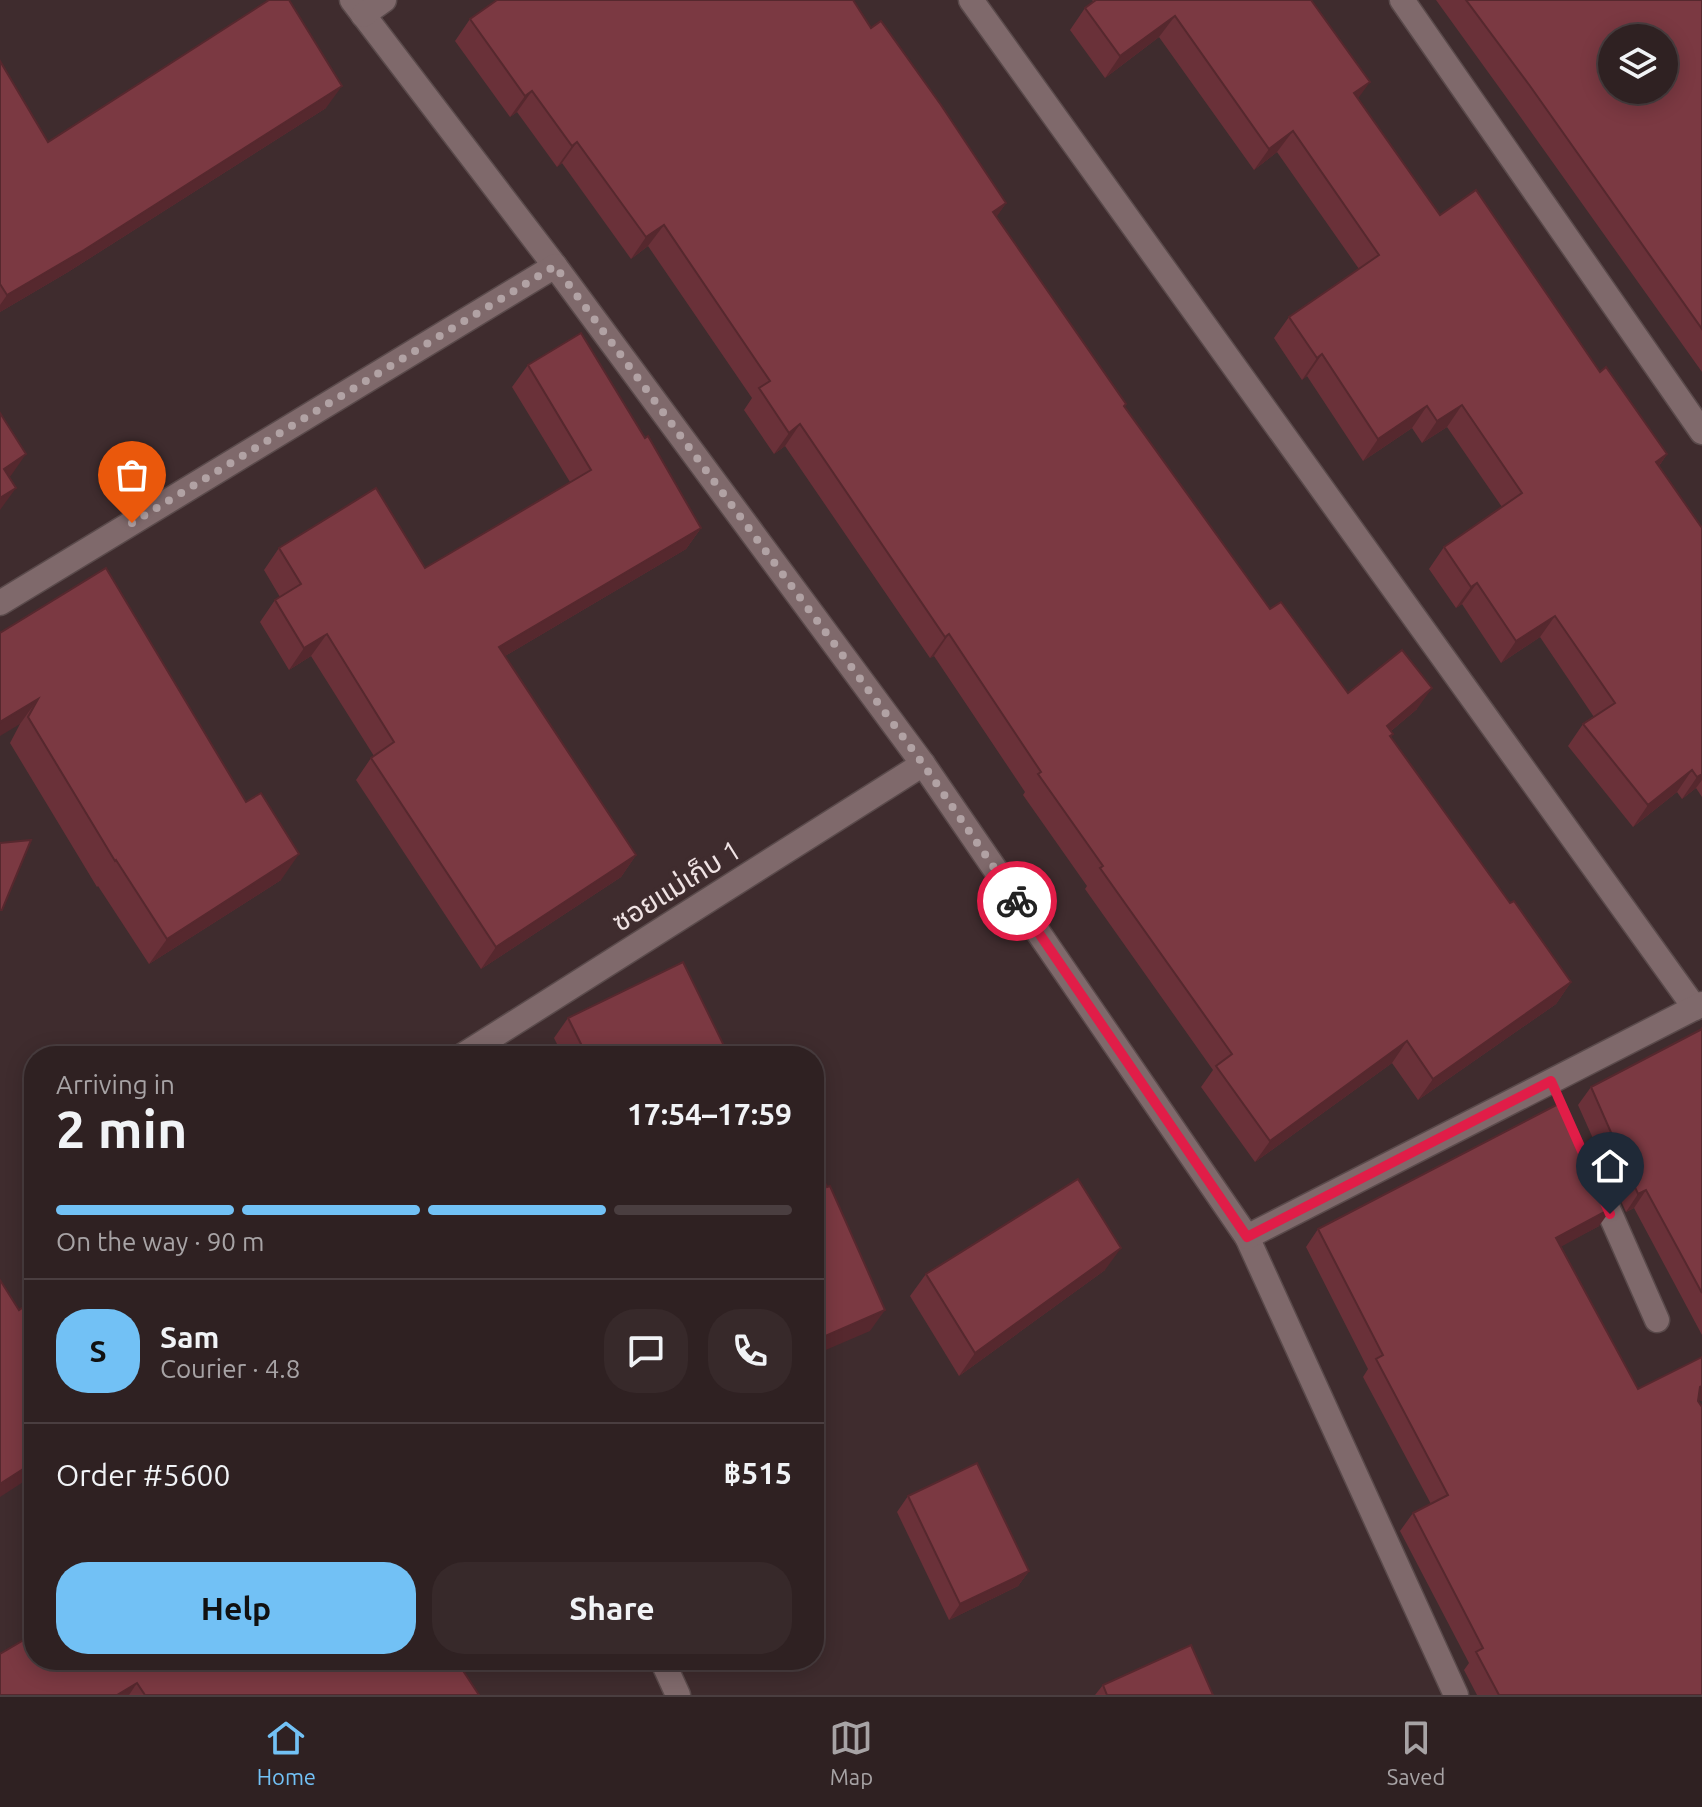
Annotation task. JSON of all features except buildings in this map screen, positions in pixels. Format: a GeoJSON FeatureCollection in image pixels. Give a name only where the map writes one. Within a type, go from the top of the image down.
{"type":"FeatureCollection","features":[{"type":"Feature","properties":{"kind":"street"},"geometry":{"type":"LineString","coordinates":[[384,0],[357,7],[555,266],[923,764],[1247,1237],[1456,1695]]}},
{"type":"Feature","properties":{"kind":"street"},"geometry":{"type":"LineString","coordinates":[[971,0],[1698,1006],[1247,1237]]}},
{"type":"Feature","properties":{"kind":"street"},"geometry":{"type":"LineString","coordinates":[[1402,0],[1702,432]]}},
{"type":"Feature","properties":{"kind":"street"},"geometry":{"type":"LineString","coordinates":[[0,603],[555,266]]}},
{"type":"Feature","properties":{"kind":"street","name":"ซอยแม่เก็บ 1"},"geometry":{"type":"LineString","coordinates":[[478,1046],[923,764]]}},
{"type":"Feature","properties":{"kind":"street"},"geometry":{"type":"LineString","coordinates":[[1551,1081],[1564,1109]]}},
{"type":"Feature","properties":{"kind":"street"},"geometry":{"type":"LineString","coordinates":[[1589,1166],[1657,1320]]}},
{"type":"Feature","properties":{"kind":"street"},"geometry":{"type":"LineString","coordinates":[[667,1670],[678,1695]]}},
{"type":"Feature","properties":{"kind":"way so far"},"geometry":{"type":"LineString","coordinates":[[132,523],[555,266],[923,764],[1017,901]]}},
{"type":"Feature","properties":{"kind":"route"},"geometry":{"type":"LineString","coordinates":[[1017,901],[1247,1237],[1551,1081],[1610,1214]]}}]}
